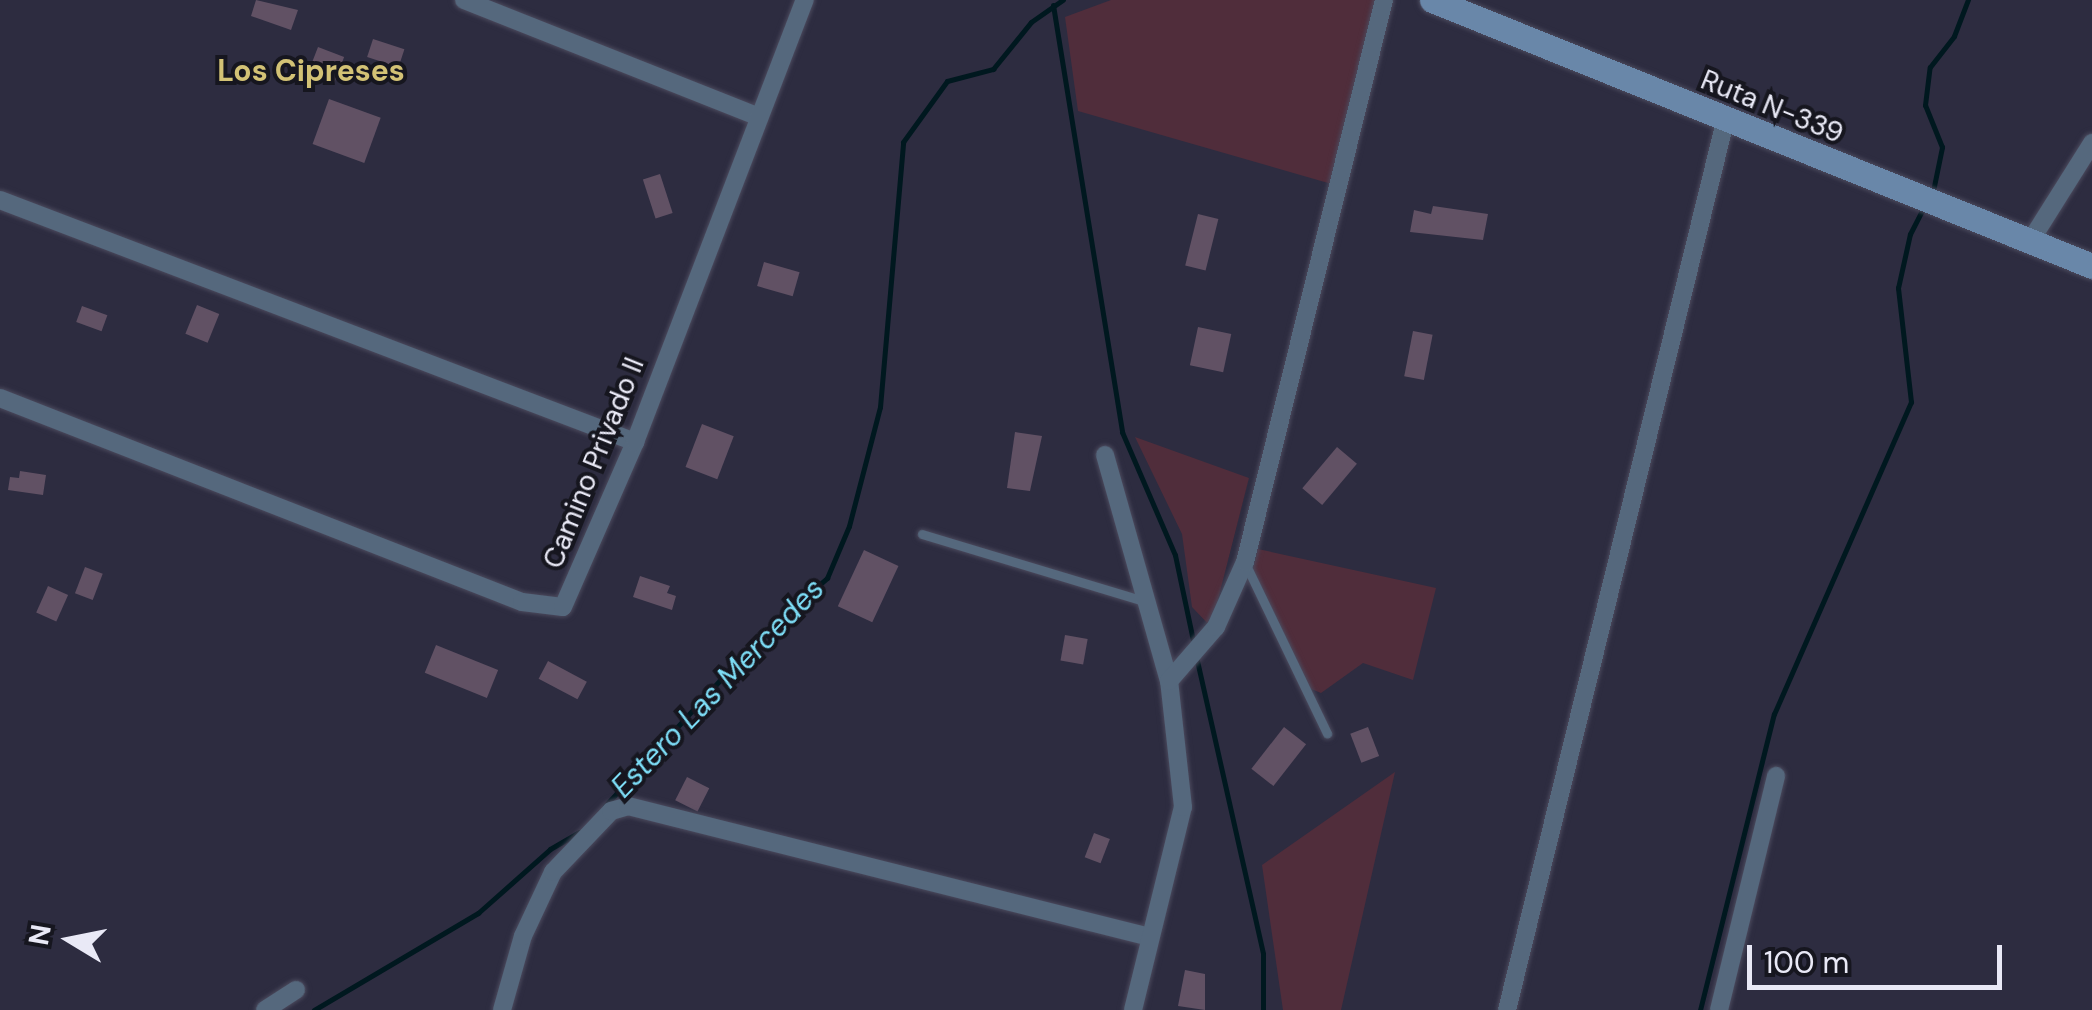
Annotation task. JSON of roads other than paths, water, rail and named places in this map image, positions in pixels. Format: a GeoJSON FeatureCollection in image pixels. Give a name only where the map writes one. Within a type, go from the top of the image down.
{"type":"FeatureCollection","features":[{"type":"Feature","properties":{"kind":"street"},"geometry":{"type":"LineString","coordinates":[[464,0],[759,116]]}},
{"type":"Feature","properties":{"kind":"street","name":"Camino Privado II"},"geometry":{"type":"LineString","coordinates":[[0,398],[554,610],[570,597],[635,442],[805,0]]}},
{"type":"Feature","properties":{"kind":"street"},"geometry":{"type":"LineString","coordinates":[[1169,681],[1233,598],[1245,562],[1384,0]]}},
{"type":"Feature","properties":{"kind":"street","name":"Ruta N-339"},"geometry":{"type":"LineString","coordinates":[[1432,0],[1725,122],[2092,266]]}},
{"type":"Feature","properties":{"kind":"street"},"geometry":{"type":"LineString","coordinates":[[1507,1010],[1725,122]]}},
{"type":"Feature","properties":{"kind":"street"},"geometry":{"type":"LineString","coordinates":[[2031,240],[2092,143]]}},
{"type":"Feature","properties":{"kind":"street"},"geometry":{"type":"LineString","coordinates":[[0,200],[635,442]]}},
{"type":"Feature","properties":{"kind":"street"},"geometry":{"type":"LineString","coordinates":[[1106,454],[1169,681],[1183,807],[1133,1010]]}},
{"type":"Feature","properties":{"kind":"street"},"geometry":{"type":"LineString","coordinates":[[1719,1010],[1776,776]]}},
{"type":"Feature","properties":{"kind":"street"},"geometry":{"type":"LineString","coordinates":[[502,1010],[523,936],[553,872],[610,811],[628,806],[1150,937]]}},
{"type":"Feature","properties":{"kind":"street"},"geometry":{"type":"LineString","coordinates":[[265,1010],[296,990]]}},
{"type":"Feature","properties":{"kind":"lane"},"geometry":{"type":"LineString","coordinates":[[922,534],[1144,600]]}},
{"type":"Feature","properties":{"kind":"lane"},"geometry":{"type":"LineString","coordinates":[[1245,562],[1327,733]]}},
{"type":"Feature","properties":{"kind":"waterway","name":"Estero Las Mercedes"},"geometry":{"type":"LineString","coordinates":[[605,806],[762,634],[827,578],[849,526],[880,407],[903,142],[947,81],[993,69],[1031,22],[1063,0]]}},
{"type":"Feature","properties":{"kind":"waterway"},"geometry":{"type":"LineString","coordinates":[[1933,191],[1942,147],[1925,105],[1930,67],[1954,36],[1968,0]]}},
{"type":"Feature","properties":{"kind":"waterway"},"geometry":{"type":"LineString","coordinates":[[1053,5],[1122,432],[1175,555],[1194,645]]}},
{"type":"Feature","properties":{"kind":"waterway"},"geometry":{"type":"LineString","coordinates":[[1700,1010],[1774,714],[1911,402],[1898,288],[1910,234],[1925,205]]}},
{"type":"Feature","properties":{"kind":"waterway"},"geometry":{"type":"LineString","coordinates":[[1196,656],[1263,954],[1263,1010]]}},
{"type":"Feature","properties":{"kind":"waterway","name":"Estero Las Mercedes"},"geometry":{"type":"LineString","coordinates":[[314,1010],[478,913],[550,849],[580,832]]}},
{"type":"Feature","properties":{"kind":"district","name":"Los Cipreses"},"geometry":{"type":"Point","coordinates":[311,71]}}]}
